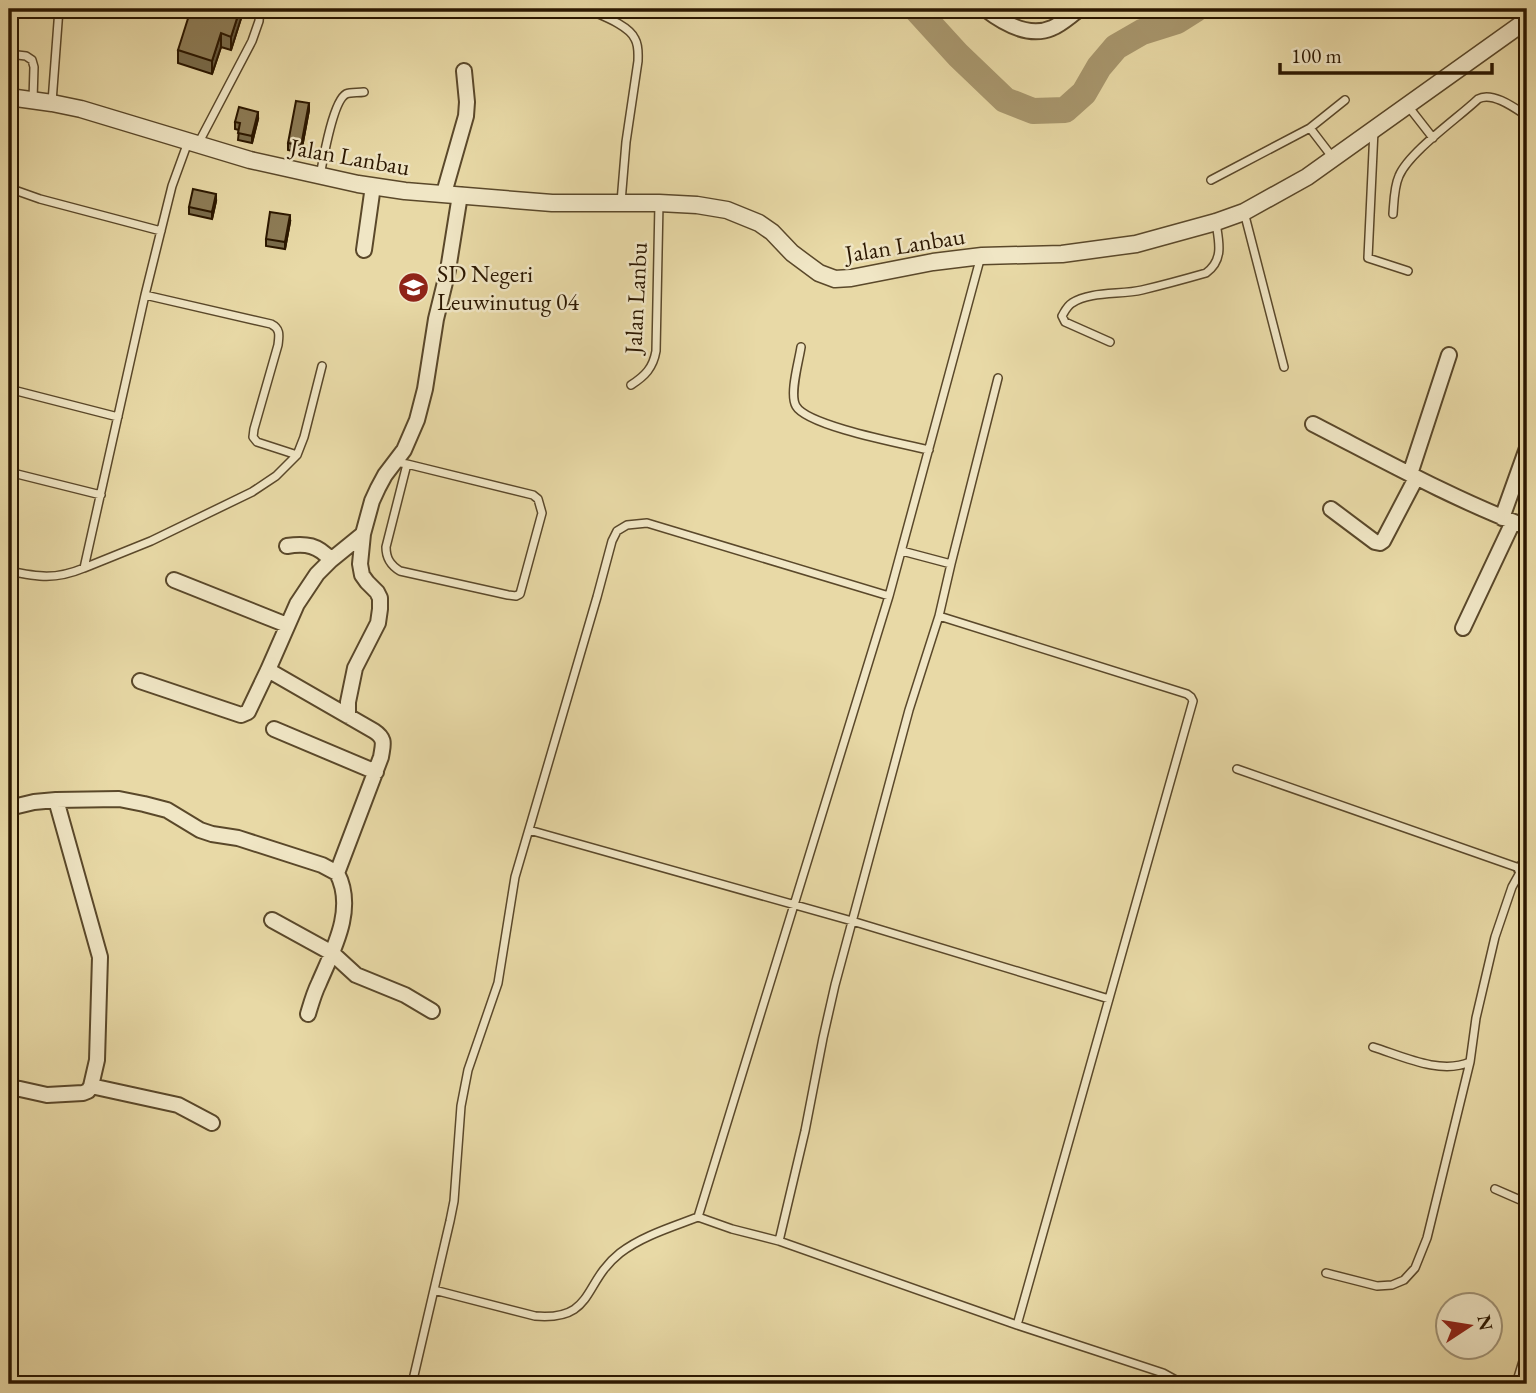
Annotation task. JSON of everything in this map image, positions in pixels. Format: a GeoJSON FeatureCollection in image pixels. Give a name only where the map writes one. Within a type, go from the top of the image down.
{"type":"FeatureCollection","features":[{"type":"Feature","properties":{"kind":"street"},"geometry":{"type":"LineString","coordinates":[[985,9],[1011,25],[1038,32],[1053,28],[1080,9]]}},
{"type":"Feature","properties":{"kind":"street","name":"Jalan Lanbau"},"geometry":{"type":"LineString","coordinates":[[9,97],[52,103],[110,117],[189,148],[373,186],[552,203],[659,203],[727,210],[759,223],[818,273],[835,279],[982,256],[1062,254],[1136,244],[1244,212],[1307,177],[1527,20]]}},
{"type":"Feature","properties":{"kind":"street"},"geometry":{"type":"LineString","coordinates":[[348,716],[355,668],[378,623],[380,610],[377,592],[362,575],[360,564],[363,534],[378,488],[385,475],[401,463],[417,420],[425,388],[452,194],[466,116],[464,71]]}},
{"type":"Feature","properties":{"kind":"street"},"geometry":{"type":"LineString","coordinates":[[364,250],[373,186]]}},
{"type":"Feature","properties":{"kind":"street"},"geometry":{"type":"LineString","coordinates":[[1331,509],[1375,542],[1384,541],[1413,476],[1449,355]]}},
{"type":"Feature","properties":{"kind":"street"},"geometry":{"type":"LineString","coordinates":[[1313,424],[1413,476],[1514,522]]}},
{"type":"Feature","properties":{"kind":"street"},"geometry":{"type":"LineString","coordinates":[[1463,628],[1514,522],[1527,448]]}},
{"type":"Feature","properties":{"kind":"street"},"geometry":{"type":"LineString","coordinates":[[140,681],[241,715],[248,712],[296,604],[317,574],[363,534]]}},
{"type":"Feature","properties":{"kind":"street"},"geometry":{"type":"LineString","coordinates":[[287,546],[312,545],[331,560]]}},
{"type":"Feature","properties":{"kind":"street"},"geometry":{"type":"LineString","coordinates":[[174,580],[287,625]]}},
{"type":"Feature","properties":{"kind":"street"},"geometry":{"type":"LineString","coordinates":[[268,670],[381,736],[383,747],[376,772],[337,873]]}},
{"type":"Feature","properties":{"kind":"street"},"geometry":{"type":"LineString","coordinates":[[274,729],[376,772]]}},
{"type":"Feature","properties":{"kind":"street"},"geometry":{"type":"LineString","coordinates":[[9,808],[55,800],[119,799],[167,810],[200,830],[238,838],[322,865],[337,873],[343,893],[344,914],[308,1014]]}},
{"type":"Feature","properties":{"kind":"street"},"geometry":{"type":"LineString","coordinates":[[9,1088],[47,1095],[83,1093],[91,1086],[97,1060],[100,957],[55,800]]}},
{"type":"Feature","properties":{"kind":"street"},"geometry":{"type":"LineString","coordinates":[[272,920],[332,953],[356,975],[405,995],[432,1011]]}},
{"type":"Feature","properties":{"kind":"street"},"geometry":{"type":"LineString","coordinates":[[91,1086],[178,1105],[212,1123]]}},
{"type":"Feature","properties":{"kind":"lane"},"geometry":{"type":"LineString","coordinates":[[52,103],[59,9]]}},
{"type":"Feature","properties":{"kind":"lane"},"geometry":{"type":"LineString","coordinates":[[84,568],[145,295],[177,173],[252,41],[260,9]]}},
{"type":"Feature","properties":{"kind":"lane"},"geometry":{"type":"LineString","coordinates":[[587,9],[625,28],[632,34],[638,48],[621,202]]}},
{"type":"Feature","properties":{"kind":"lane"},"geometry":{"type":"LineString","coordinates":[[9,54],[26,56],[32,60],[33,100]]}},
{"type":"Feature","properties":{"kind":"lane"},"geometry":{"type":"LineString","coordinates":[[320,177],[333,120],[342,98],[347,94],[364,92]]}},
{"type":"Feature","properties":{"kind":"lane"},"geometry":{"type":"LineString","coordinates":[[1393,214],[1398,177],[1404,167],[1433,138],[1483,96],[1512,106],[1527,116]]}},
{"type":"Feature","properties":{"kind":"lane"},"geometry":{"type":"LineString","coordinates":[[1211,180],[1310,128],[1345,100]]}},
{"type":"Feature","properties":{"kind":"lane"},"geometry":{"type":"LineString","coordinates":[[1408,106],[1433,138]]}},
{"type":"Feature","properties":{"kind":"lane"},"geometry":{"type":"LineString","coordinates":[[1310,128],[1333,159]]}},
{"type":"Feature","properties":{"kind":"lane"},"geometry":{"type":"LineString","coordinates":[[1374,130],[1368,258],[1408,271]]}},
{"type":"Feature","properties":{"kind":"lane"},"geometry":{"type":"LineString","coordinates":[[9,188],[40,199],[161,231]]}},
{"type":"Feature","properties":{"kind":"lane","name":"Jalan Lanbu"},"geometry":{"type":"LineString","coordinates":[[631,385],[648,373],[656,351],[659,203]]}},
{"type":"Feature","properties":{"kind":"lane"},"geometry":{"type":"LineString","coordinates":[[1244,212],[1284,367]]}},
{"type":"Feature","properties":{"kind":"lane"},"geometry":{"type":"LineString","coordinates":[[1110,342],[1065,322],[1062,316],[1066,309],[1073,303],[1096,295],[1142,290],[1206,272],[1214,267],[1217,261],[1216,222]]}},
{"type":"Feature","properties":{"kind":"lane"},"geometry":{"type":"LineString","coordinates":[[698,1217],[889,596],[982,256]]}},
{"type":"Feature","properties":{"kind":"lane"},"geometry":{"type":"LineString","coordinates":[[145,295],[277,327],[278,345],[253,438],[257,442],[297,455]]}},
{"type":"Feature","properties":{"kind":"lane"},"geometry":{"type":"LineString","coordinates":[[801,347],[793,397],[802,412],[842,429],[929,450]]}},
{"type":"Feature","properties":{"kind":"lane"},"geometry":{"type":"LineString","coordinates":[[9,571],[40,576],[65,576],[151,541],[252,492],[276,476],[297,455],[322,366]]}},
{"type":"Feature","properties":{"kind":"lane"},"geometry":{"type":"LineString","coordinates":[[779,1241],[805,1131],[823,1038],[852,921],[909,710],[939,616],[998,378]]}},
{"type":"Feature","properties":{"kind":"lane"},"geometry":{"type":"LineString","coordinates":[[9,390],[118,417]]}},
{"type":"Feature","properties":{"kind":"lane"},"geometry":{"type":"LineString","coordinates":[[401,463],[533,495],[538,499],[542,513],[520,594],[508,595],[400,571],[394,567],[388,560],[386,547],[401,463]]}},
{"type":"Feature","properties":{"kind":"lane"},"geometry":{"type":"LineString","coordinates":[[9,472],[101,495]]}},
{"type":"Feature","properties":{"kind":"lane"},"geometry":{"type":"LineString","coordinates":[[411,1384],[454,1201],[461,1106],[468,1070],[498,983],[515,877],[617,531],[627,525],[646,523],[889,596]]}},
{"type":"Feature","properties":{"kind":"lane"},"geometry":{"type":"LineString","coordinates":[[902,551],[951,564]]}},
{"type":"Feature","properties":{"kind":"lane"},"geometry":{"type":"LineString","coordinates":[[939,616],[1187,694],[1193,703],[1017,1325]]}},
{"type":"Feature","properties":{"kind":"lane"},"geometry":{"type":"LineString","coordinates":[[1237,769],[1524,870],[1512,887],[1495,937],[1476,1018],[1470,1062],[1427,1238],[1415,1268],[1405,1280],[1392,1285],[1377,1286],[1326,1273]]}},
{"type":"Feature","properties":{"kind":"lane"},"geometry":{"type":"LineString","coordinates":[[529,830],[852,921],[1109,999]]}},
{"type":"Feature","properties":{"kind":"lane"},"geometry":{"type":"LineString","coordinates":[[1373,1047],[1441,1066],[1459,1067],[1470,1062]]}},
{"type":"Feature","properties":{"kind":"lane"},"geometry":{"type":"LineString","coordinates":[[1495,1189],[1527,1203]]}},
{"type":"Feature","properties":{"kind":"lane"},"geometry":{"type":"LineString","coordinates":[[434,1290],[535,1316],[565,1315],[583,1302],[600,1272],[621,1252],[642,1240],[698,1217],[779,1241],[1163,1373],[1183,1384]]}},
{"type":"Feature","properties":{"kind":"lane"},"geometry":{"type":"LineString","coordinates":[[1516,1384],[1527,1348]]}},
{"type":"Feature","properties":{"kind":"building"},"geometry":{"type":"Polygon","coordinates":[[[191,9],[240,9],[231,37],[221,33],[212,61],[178,50],[191,9]]]}},
{"type":"Feature","properties":{"kind":"building"},"geometry":{"type":"Polygon","coordinates":[[[296,101],[309,103],[301,146],[288,143],[296,101]]]}},
{"type":"Feature","properties":{"kind":"building"},"geometry":{"type":"Polygon","coordinates":[[[239,107],[258,112],[252,136],[238,133],[240,123],[235,122],[239,107]]]}},
{"type":"Feature","properties":{"kind":"building"},"geometry":{"type":"Polygon","coordinates":[[[193,189],[216,194],[212,212],[189,207],[193,189]]]}},
{"type":"Feature","properties":{"kind":"building"},"geometry":{"type":"Polygon","coordinates":[[[270,212],[290,215],[285,242],[266,239],[270,212]]]}},
{"type":"Feature","properties":{"kind":"waterway"},"geometry":{"type":"LineString","coordinates":[[916,9],[958,55],[1005,100],[1033,111],[1065,110],[1084,93],[1099,67],[1116,47],[1142,32],[1177,21],[1196,9]]}},
{"type":"Feature","properties":{"kind":"place","name":"SD Negeri Leuwinutug 04"},"geometry":{"type":"Point","coordinates":[414,288]}}]}
